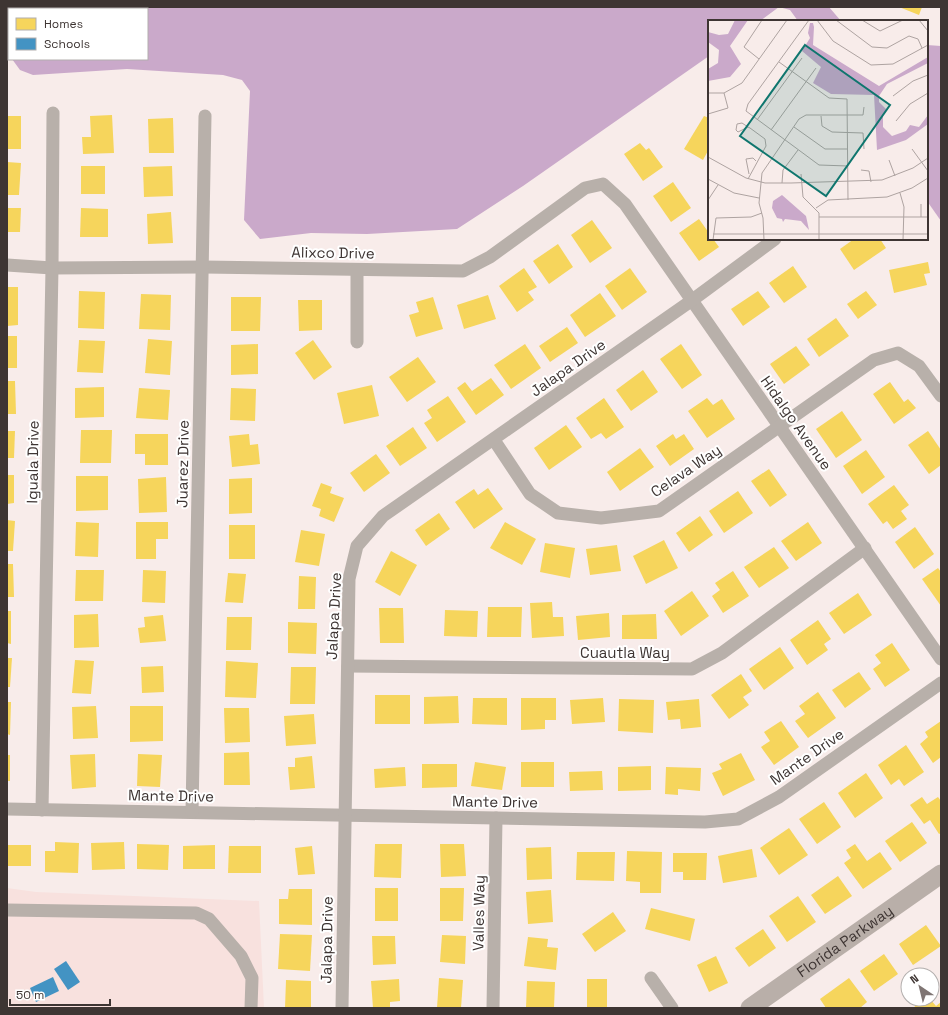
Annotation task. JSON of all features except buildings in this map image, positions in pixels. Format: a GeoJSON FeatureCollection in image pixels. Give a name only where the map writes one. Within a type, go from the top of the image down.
{"type":"FeatureCollection","features":[{"type":"Feature","properties":{"kind":"street","name":"Iguala Drive"},"geometry":{"type":"LineString","coordinates":[[42,810],[52,268],[53,113]]}},
{"type":"Feature","properties":{"kind":"street","name":"Juarez Drive"},"geometry":{"type":"LineString","coordinates":[[192,812],[205,116]]}},
{"type":"Feature","properties":{"kind":"street","name":"Alixco Drive"},"geometry":{"type":"LineString","coordinates":[[7,265],[52,268],[203,267],[463,271],[490,258],[585,188],[602,184],[625,204]]}},
{"type":"Feature","properties":{"kind":"street","name":"Hidalgo Avenue"},"geometry":{"type":"LineString","coordinates":[[625,204],[941,659]]}},
{"type":"Feature","properties":{"kind":"street","name":"Jalapa Drive"},"geometry":{"type":"LineString","coordinates":[[342,1008],[349,579],[357,546],[383,516],[494,440],[775,240]]}},
{"type":"Feature","properties":{"kind":"street"},"geometry":{"type":"LineString","coordinates":[[357,270],[357,342]]}},
{"type":"Feature","properties":{"kind":"street","name":"Celava Way"},"geometry":{"type":"LineString","coordinates":[[494,440],[530,494],[558,513],[601,518],[659,511],[874,360],[898,353],[919,366],[941,396]]}},
{"type":"Feature","properties":{"kind":"street","name":"Cuautla Way"},"geometry":{"type":"LineString","coordinates":[[348,666],[692,669],[722,653],[865,548]]}},
{"type":"Feature","properties":{"kind":"street","name":"Mante Drive"},"geometry":{"type":"LineString","coordinates":[[7,809],[705,822],[738,819],[779,797],[941,683]]}},
{"type":"Feature","properties":{"kind":"street","name":"Valles Way"},"geometry":{"type":"LineString","coordinates":[[493,1008],[496,818]]}},
{"type":"Feature","properties":{"kind":"street","name":"Florida Parkway"},"geometry":{"type":"LineString","coordinates":[[750,1008],[941,874]]}},
{"type":"Feature","properties":{"kind":"street"},"geometry":{"type":"LineString","coordinates":[[7,910],[196,914],[209,919],[241,956],[252,978],[251,1008]]}},
{"type":"Feature","properties":{"kind":"street"},"geometry":{"type":"LineString","coordinates":[[651,978],[672,1008]]}},
{"type":"Feature","properties":{"kind":"shaded area"},"geometry":{"type":"Polygon","coordinates":[[[7,7],[779,7],[761,20],[708,20],[708,57],[523,186],[457,229],[367,234],[311,233],[260,239],[244,220],[250,91],[242,80],[223,75],[127,69],[33,75],[20,70],[13,60],[148,60],[148,8],[8,8],[8,47],[7,7]]]}},
{"type":"Feature","properties":{"kind":"shaded area"},"geometry":{"type":"Polygon","coordinates":[[[779,7],[829,7],[840,20],[797,20],[790,10],[779,7]]]}},
{"type":"Feature","properties":{"kind":"shaded area"},"geometry":{"type":"Polygon","coordinates":[[[928,45],[941,46],[941,221],[928,202],[928,45]]]}},
{"type":"Feature","properties":{"kind":"shaded area"},"geometry":{"type":"Polygon","coordinates":[[[7,888],[36,892],[259,901],[264,1008],[7,1008],[7,888]]]}}]}
